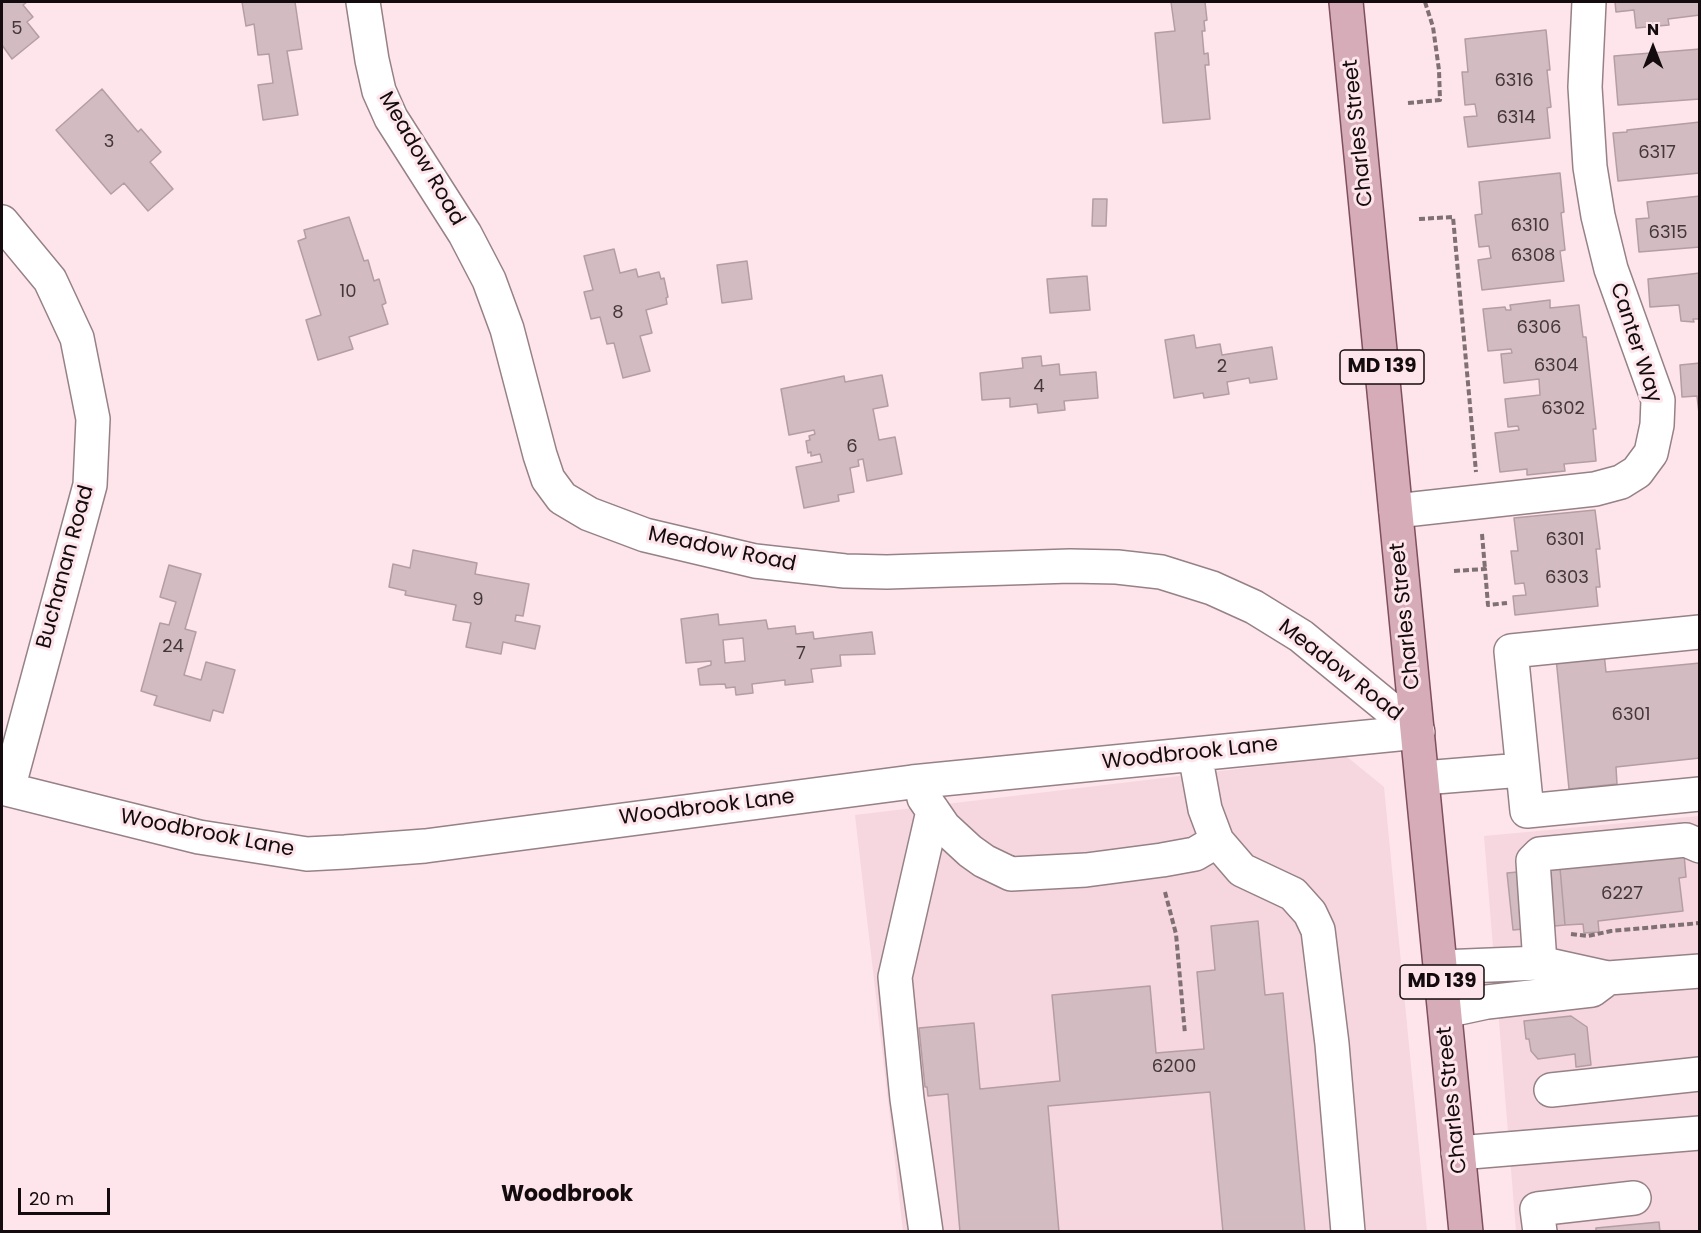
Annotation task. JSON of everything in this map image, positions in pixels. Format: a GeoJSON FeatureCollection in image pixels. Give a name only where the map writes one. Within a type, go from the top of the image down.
{"type":"FeatureCollection","features":[{"type":"Feature","properties":{"kind":"main road","name":"Charles Street"},"geometry":{"type":"LineString","coordinates":[[1346,2],[1466,1232]]}},
{"type":"Feature","properties":{"kind":"street","name":"Meadow Road"},"geometry":{"type":"LineString","coordinates":[[363,2],[379,91],[391,118],[465,234],[489,280],[507,329],[548,479],[562,498],[589,514],[645,535],[754,561],[876,572],[1070,566],[1117,567],[1161,572],[1212,588],[1254,607],[1301,636],[1418,732]]}},
{"type":"Feature","properties":{"kind":"street","name":"Canter Way"},"geometry":{"type":"LineString","coordinates":[[1396,511],[1595,489],[1621,482],[1636,472],[1651,453],[1658,425],[1658,400],[1611,269],[1597,206],[1586,120],[1589,2]]}},
{"type":"Feature","properties":{"kind":"street","name":"Buchanan Road"},"geometry":{"type":"LineString","coordinates":[[2,222],[50,280],[77,338],[93,418],[90,485],[5,789]]}},
{"type":"Feature","properties":{"kind":"street"},"geometry":{"type":"LineString","coordinates":[[1700,632],[1511,651],[1527,811],[1700,794]]}},
{"type":"Feature","properties":{"kind":"street","name":"Woodbrook Lane"},"geometry":{"type":"LineString","coordinates":[[5,789],[199,837],[307,854],[425,846],[912,782],[1418,732]]}},
{"type":"Feature","properties":{"kind":"street"},"geometry":{"type":"LineString","coordinates":[[1195,754],[1205,809],[1217,841],[1242,870],[1293,894],[1310,912],[1318,930],[1332,1044],[1348,1232]]}},
{"type":"Feature","properties":{"kind":"street"},"geometry":{"type":"LineString","coordinates":[[1423,778],[1522,770]]}},
{"type":"Feature","properties":{"kind":"street"},"geometry":{"type":"LineString","coordinates":[[912,782],[944,827],[984,861],[1011,874],[1086,870],[1162,860],[1195,854],[1217,841]]}},
{"type":"Feature","properties":{"kind":"street"},"geometry":{"type":"LineString","coordinates":[[926,1232],[907,1099],[896,977],[933,811]]}},
{"type":"Feature","properties":{"kind":"street"},"geometry":{"type":"LineString","coordinates":[[1539,950],[1533,861],[1540,854],[1686,840],[1700,846]]}},
{"type":"Feature","properties":{"kind":"street"},"geometry":{"type":"LineString","coordinates":[[1441,967],[1539,950],[1608,978],[1700,971]]}},
{"type":"Feature","properties":{"kind":"street"},"geometry":{"type":"LineString","coordinates":[[1445,1011],[1486,1002],[1592,990],[1608,978]]}},
{"type":"Feature","properties":{"kind":"street"},"geometry":{"type":"LineString","coordinates":[[1551,1090],[1700,1074]]}},
{"type":"Feature","properties":{"kind":"street"},"geometry":{"type":"LineString","coordinates":[[1458,1153],[1700,1133]]}},
{"type":"Feature","properties":{"kind":"street"},"geometry":{"type":"LineString","coordinates":[[1540,1232],[1537,1209],[1634,1198]]}},
{"type":"Feature","properties":{"kind":"path"},"geometry":{"type":"LineString","coordinates":[[1408,103],[1440,100],[1439,70],[1433,27],[1425,2]]}},
{"type":"Feature","properties":{"kind":"path"},"geometry":{"type":"LineString","coordinates":[[1419,219],[1453,217],[1488,605],[1507,603]]}},
{"type":"Feature","properties":{"kind":"path"},"geometry":{"type":"LineString","coordinates":[[1454,571],[1485,569]]}},
{"type":"Feature","properties":{"kind":"path"},"geometry":{"type":"LineString","coordinates":[[1162,860],[1165,899],[1176,934],[1185,1034]]}},
{"type":"Feature","properties":{"kind":"path"},"geometry":{"type":"LineString","coordinates":[[1539,950],[1571,934],[1588,936],[1611,931],[1700,923]]}},
{"type":"Feature","properties":{"kind":"shaded area"},"geometry":{"type":"Polygon","coordinates":[[[1346,756],[1384,787],[1427,1231],[903,1231],[855,815],[1346,756]]]}},
{"type":"Feature","properties":{"kind":"shaded area"},"geometry":{"type":"Polygon","coordinates":[[[1699,816],[1699,1231],[1516,1231],[1484,836],[1699,816]]]}},
{"type":"Feature","properties":{"kind":"building"},"geometry":{"type":"Polygon","coordinates":[[[2,2],[27,2],[23,5],[33,17],[27,22],[39,37],[12,59],[2,45],[2,2]]]}},
{"type":"Feature","properties":{"kind":"building"},"geometry":{"type":"Polygon","coordinates":[[[242,2],[295,2],[302,49],[287,51],[298,115],[263,120],[258,85],[273,83],[269,54],[258,55],[254,24],[246,26],[242,2]]]}},
{"type":"Feature","properties":{"kind":"building"},"geometry":{"type":"Polygon","coordinates":[[[1171,2],[1205,2],[1207,20],[1204,21],[1205,31],[1202,31],[1204,54],[1208,53],[1209,65],[1205,65],[1210,119],[1163,123],[1155,33],[1175,31],[1171,2]]]}},
{"type":"Feature","properties":{"kind":"building"},"geometry":{"type":"Polygon","coordinates":[[[1615,2],[1700,2],[1700,15],[1668,19],[1669,25],[1636,28],[1634,10],[1616,12],[1615,2]]]}},
{"type":"Feature","properties":{"kind":"building"},"geometry":{"type":"Polygon","coordinates":[[[1546,30],[1550,70],[1547,70],[1551,107],[1547,108],[1550,138],[1468,147],[1464,117],[1477,116],[1475,104],[1465,105],[1462,72],[1468,72],[1465,39],[1546,30]]]}},
{"type":"Feature","properties":{"kind":"building"},"geometry":{"type":"Polygon","coordinates":[[[1700,49],[1700,99],[1618,105],[1614,56],[1700,49]]]}},
{"type":"Feature","properties":{"kind":"building"},"geometry":{"type":"Polygon","coordinates":[[[102,89],[138,132],[141,129],[161,152],[150,162],[173,189],[148,211],[124,183],[111,194],[56,130],[102,89]]]}},
{"type":"Feature","properties":{"kind":"building"},"geometry":{"type":"Polygon","coordinates":[[[1700,122],[1700,173],[1618,181],[1613,133],[1700,122]]]}},
{"type":"Feature","properties":{"kind":"building"},"geometry":{"type":"Polygon","coordinates":[[[1560,173],[1565,250],[1560,251],[1564,281],[1482,290],[1478,260],[1491,258],[1489,246],[1479,247],[1475,215],[1482,214],[1479,182],[1560,173]]]}},
{"type":"Feature","properties":{"kind":"building"},"geometry":{"type":"Polygon","coordinates":[[[1700,196],[1700,247],[1639,252],[1636,219],[1649,218],[1647,202],[1700,196]]]}},
{"type":"Feature","properties":{"kind":"building"},"geometry":{"type":"Polygon","coordinates":[[[1093,199],[1107,199],[1106,226],[1092,226],[1093,199]]]}},
{"type":"Feature","properties":{"kind":"building"},"geometry":{"type":"Polygon","coordinates":[[[349,217],[364,261],[368,260],[374,281],[379,279],[386,303],[382,305],[388,324],[349,337],[353,349],[318,360],[306,320],[321,315],[298,241],[306,238],[304,230],[349,217]]]}},
{"type":"Feature","properties":{"kind":"building"},"geometry":{"type":"Polygon","coordinates":[[[614,249],[620,273],[636,269],[638,277],[659,272],[661,279],[664,278],[668,297],[666,298],[667,304],[646,310],[652,333],[640,336],[650,371],[623,378],[614,343],[607,344],[600,317],[591,319],[584,292],[593,290],[584,256],[614,249]]]}},
{"type":"Feature","properties":{"kind":"building"},"geometry":{"type":"Polygon","coordinates":[[[747,261],[752,299],[722,303],[717,265],[747,261]]]}},
{"type":"Feature","properties":{"kind":"building"},"geometry":{"type":"Polygon","coordinates":[[[1700,273],[1700,319],[1693,319],[1694,322],[1681,321],[1679,305],[1650,307],[1648,279],[1700,273]]]}},
{"type":"Feature","properties":{"kind":"building"},"geometry":{"type":"Polygon","coordinates":[[[1087,276],[1090,310],[1050,313],[1047,279],[1087,276]]]}},
{"type":"Feature","properties":{"kind":"building"},"geometry":{"type":"Polygon","coordinates":[[[1550,300],[1550,308],[1579,305],[1583,337],[1586,337],[1596,429],[1593,429],[1596,461],[1564,464],[1565,471],[1527,475],[1527,469],[1500,472],[1495,433],[1519,430],[1518,426],[1508,427],[1505,399],[1540,395],[1539,379],[1504,383],[1501,354],[1512,353],[1511,349],[1488,351],[1483,309],[1505,307],[1506,310],[1511,310],[1510,305],[1550,300]]]}},
{"type":"Feature","properties":{"kind":"building"},"geometry":{"type":"Polygon","coordinates":[[[1194,335],[1196,348],[1220,344],[1222,355],[1272,347],[1277,379],[1250,383],[1249,378],[1227,382],[1229,394],[1204,398],[1203,393],[1174,398],[1165,340],[1194,335]]]}},
{"type":"Feature","properties":{"kind":"building"},"geometry":{"type":"Polygon","coordinates":[[[1041,356],[1042,366],[1059,364],[1060,375],[1096,372],[1098,398],[1064,401],[1065,410],[1038,413],[1037,404],[1010,407],[1010,398],[982,400],[980,373],[1023,368],[1022,358],[1041,356]]]}},
{"type":"Feature","properties":{"kind":"building"},"geometry":{"type":"Polygon","coordinates":[[[1700,363],[1700,422],[1697,396],[1682,397],[1680,365],[1700,363]]]}},
{"type":"Feature","properties":{"kind":"building"},"geometry":{"type":"Polygon","coordinates":[[[882,375],[888,406],[873,409],[879,440],[895,437],[902,474],[867,481],[863,459],[858,460],[859,466],[850,468],[854,492],[838,495],[839,501],[804,508],[796,467],[822,462],[820,454],[811,456],[811,452],[808,453],[806,441],[810,440],[809,436],[815,434],[814,430],[789,435],[781,389],[844,376],[845,382],[882,375]]]}},
{"type":"Feature","properties":{"kind":"building"},"geometry":{"type":"Polygon","coordinates":[[[1595,510],[1600,549],[1596,549],[1600,587],[1596,587],[1598,606],[1515,615],[1513,596],[1526,595],[1524,583],[1515,584],[1511,551],[1518,551],[1514,518],[1595,510]]]}},
{"type":"Feature","properties":{"kind":"building"},"geometry":{"type":"Polygon","coordinates":[[[413,550],[477,563],[475,574],[529,584],[523,616],[516,615],[515,621],[540,626],[535,649],[503,642],[501,654],[466,647],[471,623],[453,620],[456,605],[405,595],[406,591],[389,587],[393,564],[410,568],[413,550]]]}},
{"type":"Feature","properties":{"kind":"building"},"geometry":{"type":"Polygon","coordinates":[[[169,565],[201,574],[185,629],[196,632],[184,675],[201,680],[206,662],[235,670],[223,713],[213,710],[210,721],[154,705],[157,696],[141,691],[160,623],[169,625],[176,602],[160,597],[169,565]]]}},
{"type":"Feature","properties":{"kind":"building"},"geometry":{"type":"Polygon","coordinates":[[[718,614],[719,625],[766,620],[768,629],[795,626],[796,634],[813,632],[814,639],[872,632],[875,654],[840,655],[841,666],[811,669],[813,682],[785,685],[785,680],[752,684],[753,693],[736,695],[735,687],[726,688],[725,684],[700,685],[698,669],[711,665],[711,661],[686,663],[681,619],[718,614]],[[743,638],[723,640],[725,663],[745,661],[743,638]]]}},
{"type":"Feature","properties":{"kind":"building"},"geometry":{"type":"Polygon","coordinates":[[[1604,653],[1606,672],[1700,663],[1700,758],[1616,767],[1617,784],[1569,789],[1556,658],[1604,653]]]}},
{"type":"Feature","properties":{"kind":"building"},"geometry":{"type":"Polygon","coordinates":[[[1684,854],[1686,877],[1679,878],[1683,911],[1598,921],[1599,932],[1584,933],[1583,924],[1565,925],[1560,868],[1684,854]]]}},
{"type":"Feature","properties":{"kind":"building"},"geometry":{"type":"Polygon","coordinates":[[[1560,868],[1565,925],[1513,930],[1507,873],[1560,868]]]}},
{"type":"Feature","properties":{"kind":"building"},"geometry":{"type":"Polygon","coordinates":[[[1258,921],[1265,995],[1283,993],[1305,1232],[1223,1232],[1210,1092],[1048,1106],[1059,1232],[960,1232],[948,1094],[928,1096],[919,1028],[974,1023],[980,1089],[1060,1081],[1052,995],[1150,986],[1156,1053],[1204,1049],[1197,972],[1215,970],[1211,926],[1258,921]]]}},
{"type":"Feature","properties":{"kind":"building"},"geometry":{"type":"Polygon","coordinates":[[[1571,1016],[1587,1027],[1591,1065],[1576,1067],[1575,1054],[1538,1059],[1531,1051],[1529,1039],[1526,1039],[1524,1021],[1571,1016]]]}},
{"type":"Feature","properties":{"kind":"building"},"geometry":{"type":"Polygon","coordinates":[[[1659,1222],[1660,1232],[1596,1232],[1596,1228],[1659,1222]]]}},
{"type":"Feature","properties":{"kind":"district","name":"Woodbrook"},"geometry":{"type":"Point","coordinates":[567,1195]}}]}
